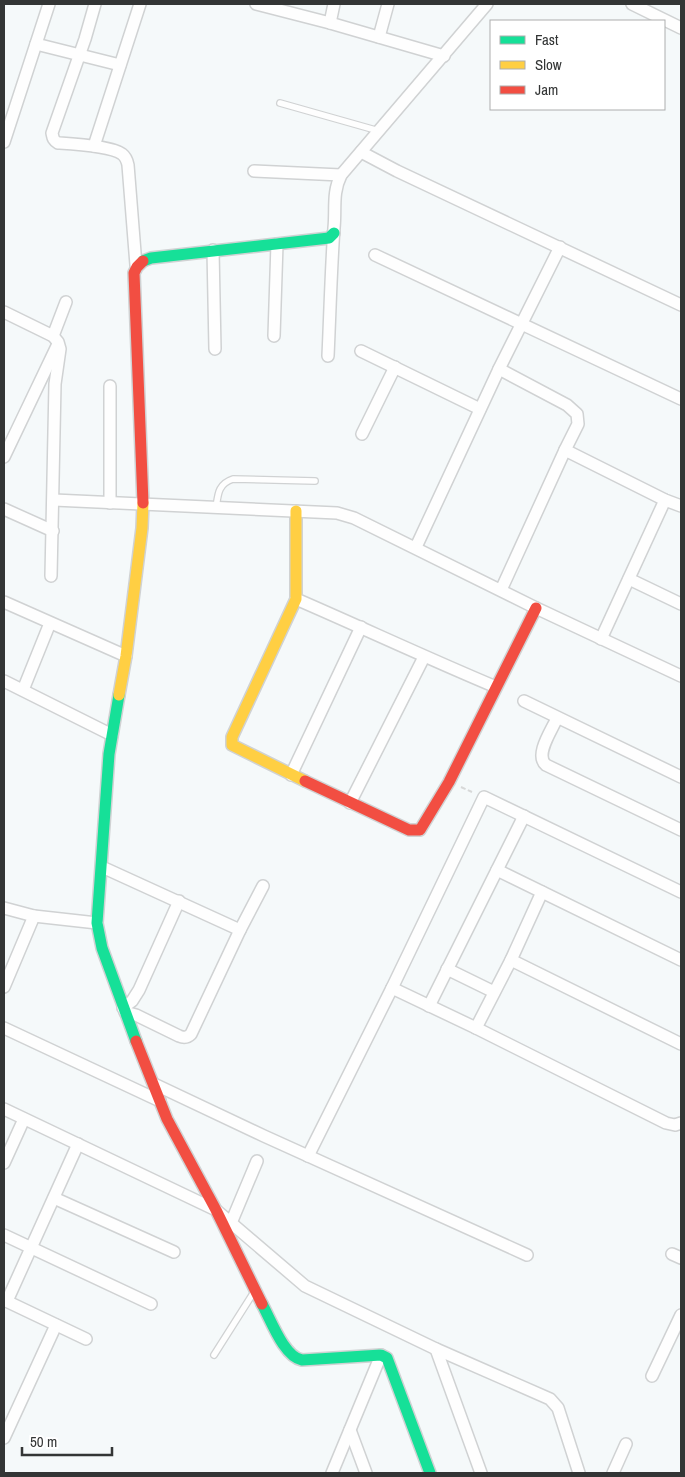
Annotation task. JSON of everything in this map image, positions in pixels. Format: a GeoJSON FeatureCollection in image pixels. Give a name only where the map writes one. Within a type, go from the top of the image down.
{"type":"FeatureCollection","features":[{"type":"Feature","properties":{"kind":"street"},"geometry":{"type":"LineString","coordinates":[[4,142],[49,4]]}},
{"type":"Feature","properties":{"kind":"street"},"geometry":{"type":"LineString","coordinates":[[95,4],[52,136],[58,143],[94,146],[118,152],[126,158],[128,165],[136,265],[134,273],[143,505],[142,528],[126,656],[109,754],[97,923],[102,948],[167,1119],[216,1210],[287,1351],[296,1359],[381,1355],[387,1358],[430,1473]]}},
{"type":"Feature","properties":{"kind":"street"},"geometry":{"type":"LineString","coordinates":[[94,146],[140,4]]}},
{"type":"Feature","properties":{"kind":"street"},"geometry":{"type":"LineString","coordinates":[[256,4],[444,56]]}},
{"type":"Feature","properties":{"kind":"street"},"geometry":{"type":"LineString","coordinates":[[330,23],[334,4]]}},
{"type":"Feature","properties":{"kind":"street"},"geometry":{"type":"LineString","coordinates":[[379,37],[388,4]]}},
{"type":"Feature","properties":{"kind":"street"},"geometry":{"type":"LineString","coordinates":[[328,356],[335,191],[341,175],[488,4]]}},
{"type":"Feature","properties":{"kind":"street"},"geometry":{"type":"LineString","coordinates":[[632,4],[665,20]]}},
{"type":"Feature","properties":{"kind":"street"},"geometry":{"type":"LineString","coordinates":[[665,20],[681,28]]}},
{"type":"Feature","properties":{"kind":"street"},"geometry":{"type":"LineString","coordinates":[[36,44],[120,65]]}},
{"type":"Feature","properties":{"kind":"street"},"geometry":{"type":"LineString","coordinates":[[361,152],[397,171],[681,304]]}},
{"type":"Feature","properties":{"kind":"street"},"geometry":{"type":"LineString","coordinates":[[254,171],[341,175]]}},
{"type":"Feature","properties":{"kind":"street"},"geometry":{"type":"LineString","coordinates":[[136,265],[152,258],[329,238],[334,233]]}},
{"type":"Feature","properties":{"kind":"street"},"geometry":{"type":"LineString","coordinates":[[274,336],[277,244]]}},
{"type":"Feature","properties":{"kind":"street"},"geometry":{"type":"LineString","coordinates":[[416,547],[499,369],[560,247]]}},
{"type":"Feature","properties":{"kind":"street"},"geometry":{"type":"LineString","coordinates":[[214,250],[215,350]]}},
{"type":"Feature","properties":{"kind":"street"},"geometry":{"type":"LineString","coordinates":[[375,255],[681,399]]}},
{"type":"Feature","properties":{"kind":"street"},"geometry":{"type":"LineString","coordinates":[[4,457],[56,339],[66,302]]}},
{"type":"Feature","properties":{"kind":"street"},"geometry":{"type":"LineString","coordinates":[[4,312],[56,339],[60,350],[55,384],[51,576]]}},
{"type":"Feature","properties":{"kind":"street"},"geometry":{"type":"LineString","coordinates":[[361,351],[480,409]]}},
{"type":"Feature","properties":{"kind":"street"},"geometry":{"type":"LineString","coordinates":[[362,434],[395,367]]}},
{"type":"Feature","properties":{"kind":"street"},"geometry":{"type":"LineString","coordinates":[[499,369],[567,404],[577,414],[578,424],[501,590]]}},
{"type":"Feature","properties":{"kind":"street"},"geometry":{"type":"LineString","coordinates":[[110,386],[110,503]]}},
{"type":"Feature","properties":{"kind":"street"},"geometry":{"type":"LineString","coordinates":[[565,450],[665,500],[681,506]]}},
{"type":"Feature","properties":{"kind":"street"},"geometry":{"type":"LineString","coordinates":[[54,500],[337,513],[354,518],[416,547],[536,608],[681,676]]}},
{"type":"Feature","properties":{"kind":"street"},"geometry":{"type":"LineString","coordinates":[[601,639],[665,500]]}},
{"type":"Feature","properties":{"kind":"street"},"geometry":{"type":"LineString","coordinates":[[4,509],[53,531]]}},
{"type":"Feature","properties":{"kind":"street"},"geometry":{"type":"LineString","coordinates":[[296,511],[296,599],[232,737],[232,745],[291,775],[409,830],[420,830],[424,824],[448,782],[536,608]]}},
{"type":"Feature","properties":{"kind":"street"},"geometry":{"type":"LineString","coordinates":[[629,579],[681,604]]}},
{"type":"Feature","properties":{"kind":"street"},"geometry":{"type":"LineString","coordinates":[[296,599],[424,657],[496,687]]}},
{"type":"Feature","properties":{"kind":"street"},"geometry":{"type":"LineString","coordinates":[[4,602],[126,656]]}},
{"type":"Feature","properties":{"kind":"street"},"geometry":{"type":"LineString","coordinates":[[23,690],[50,623]]}},
{"type":"Feature","properties":{"kind":"street"},"geometry":{"type":"LineString","coordinates":[[291,775],[362,628]]}},
{"type":"Feature","properties":{"kind":"street"},"geometry":{"type":"LineString","coordinates":[[350,803],[424,657]]}},
{"type":"Feature","properties":{"kind":"street"},"geometry":{"type":"LineString","coordinates":[[4,681],[112,735]]}},
{"type":"Feature","properties":{"kind":"street"},"geometry":{"type":"LineString","coordinates":[[524,701],[681,777]]}},
{"type":"Feature","properties":{"kind":"street"},"geometry":{"type":"LineString","coordinates":[[557,718],[541,757],[546,765],[681,830]]}},
{"type":"Feature","properties":{"kind":"street"},"geometry":{"type":"LineString","coordinates":[[308,1156],[484,797],[681,892]]}},
{"type":"Feature","properties":{"kind":"street"},"geometry":{"type":"LineString","coordinates":[[429,1006],[524,816]]}},
{"type":"Feature","properties":{"kind":"street"},"geometry":{"type":"LineString","coordinates":[[102,867],[240,930]]}},
{"type":"Feature","properties":{"kind":"street"},"geometry":{"type":"LineString","coordinates":[[496,870],[681,960]]}},
{"type":"Feature","properties":{"kind":"street"},"geometry":{"type":"LineString","coordinates":[[124,1010],[184,1038],[188,1037],[263,886]]}},
{"type":"Feature","properties":{"kind":"street"},"geometry":{"type":"LineString","coordinates":[[476,1028],[511,960],[542,892]]}},
{"type":"Feature","properties":{"kind":"street"},"geometry":{"type":"LineString","coordinates":[[124,1010],[139,990],[179,901]]}},
{"type":"Feature","properties":{"kind":"street"},"geometry":{"type":"LineString","coordinates":[[4,908],[34,916],[97,923]]}},
{"type":"Feature","properties":{"kind":"street"},"geometry":{"type":"LineString","coordinates":[[4,987],[34,916]]}},
{"type":"Feature","properties":{"kind":"street"},"geometry":{"type":"LineString","coordinates":[[511,960],[681,1044]]}},
{"type":"Feature","properties":{"kind":"street"},"geometry":{"type":"LineString","coordinates":[[447,969],[494,992]]}},
{"type":"Feature","properties":{"kind":"street"},"geometry":{"type":"LineString","coordinates":[[392,988],[666,1123],[674,1125],[681,1123]]}},
{"type":"Feature","properties":{"kind":"street"},"geometry":{"type":"LineString","coordinates":[[4,1028],[160,1101]]}},
{"type":"Feature","properties":{"kind":"street"},"geometry":{"type":"LineString","coordinates":[[154,1084],[527,1255]]}},
{"type":"Feature","properties":{"kind":"street"},"geometry":{"type":"LineString","coordinates":[[4,1109],[216,1210],[305,1286],[436,1349],[541,1395],[556,1404],[579,1473]]}},
{"type":"Feature","properties":{"kind":"street"},"geometry":{"type":"LineString","coordinates":[[4,1163],[24,1119]]}},
{"type":"Feature","properties":{"kind":"street"},"geometry":{"type":"LineString","coordinates":[[78,1144],[31,1248],[5,1300],[86,1339]]}},
{"type":"Feature","properties":{"kind":"street"},"geometry":{"type":"LineString","coordinates":[[232,1223],[257,1160]]}},
{"type":"Feature","properties":{"kind":"street"},"geometry":{"type":"LineString","coordinates":[[54,1198],[174,1252]]}},
{"type":"Feature","properties":{"kind":"street"},"geometry":{"type":"LineString","coordinates":[[4,1235],[151,1304]]}},
{"type":"Feature","properties":{"kind":"street"},"geometry":{"type":"LineString","coordinates":[[652,1376],[681,1315]]}},
{"type":"Feature","properties":{"kind":"street"},"geometry":{"type":"LineString","coordinates":[[4,1438],[56,1325]]}},
{"type":"Feature","properties":{"kind":"street"},"geometry":{"type":"LineString","coordinates":[[436,1349],[481,1473]]}},
{"type":"Feature","properties":{"kind":"street"},"geometry":{"type":"LineString","coordinates":[[332,1473],[381,1355]]}},
{"type":"Feature","properties":{"kind":"street"},"geometry":{"type":"LineString","coordinates":[[350,1430],[366,1473]]}},
{"type":"Feature","properties":{"kind":"street"},"geometry":{"type":"LineString","coordinates":[[613,1473],[626,1444]]}},
{"type":"Feature","properties":{"kind":"lane"},"geometry":{"type":"LineString","coordinates":[[280,103],[379,132]]}},
{"type":"Feature","properties":{"kind":"lane"},"geometry":{"type":"LineString","coordinates":[[216,508],[219,489],[227,481],[315,481]]}},
{"type":"Feature","properties":{"kind":"lane"},"geometry":{"type":"LineString","coordinates":[[214,1355],[255,1290]]}},
{"type":"Feature","properties":{"kind":"path"},"geometry":{"type":"LineString","coordinates":[[448,782],[484,797]]}},
{"type":"Feature","properties":{"kind":"traffic: fast"},"geometry":{"type":"LineString","coordinates":[[143,261],[151,258],[329,238],[334,233]]}},
{"type":"Feature","properties":{"kind":"traffic: fast"},"geometry":{"type":"LineString","coordinates":[[119,695],[109,754],[97,923],[102,948],[136,1041]]}},
{"type":"Feature","properties":{"kind":"traffic: fast"},"geometry":{"type":"LineString","coordinates":[[262,1304],[284,1345],[295,1357],[302,1360],[381,1355],[387,1358],[430,1473]]}},
{"type":"Feature","properties":{"kind":"traffic: slow"},"geometry":{"type":"LineString","coordinates":[[119,695],[126,656],[142,528],[143,503]]}},
{"type":"Feature","properties":{"kind":"traffic: slow"},"geometry":{"type":"LineString","coordinates":[[296,511],[296,599],[232,737],[232,745],[305,781]]}},
{"type":"Feature","properties":{"kind":"traffic: jam"},"geometry":{"type":"LineString","coordinates":[[143,261],[134,273],[143,503]]}},
{"type":"Feature","properties":{"kind":"traffic: jam"},"geometry":{"type":"LineString","coordinates":[[305,781],[409,830],[420,830],[449,782],[536,608]]}},
{"type":"Feature","properties":{"kind":"traffic: jam"},"geometry":{"type":"LineString","coordinates":[[136,1041],[167,1119],[216,1210],[262,1304]]}}]}
